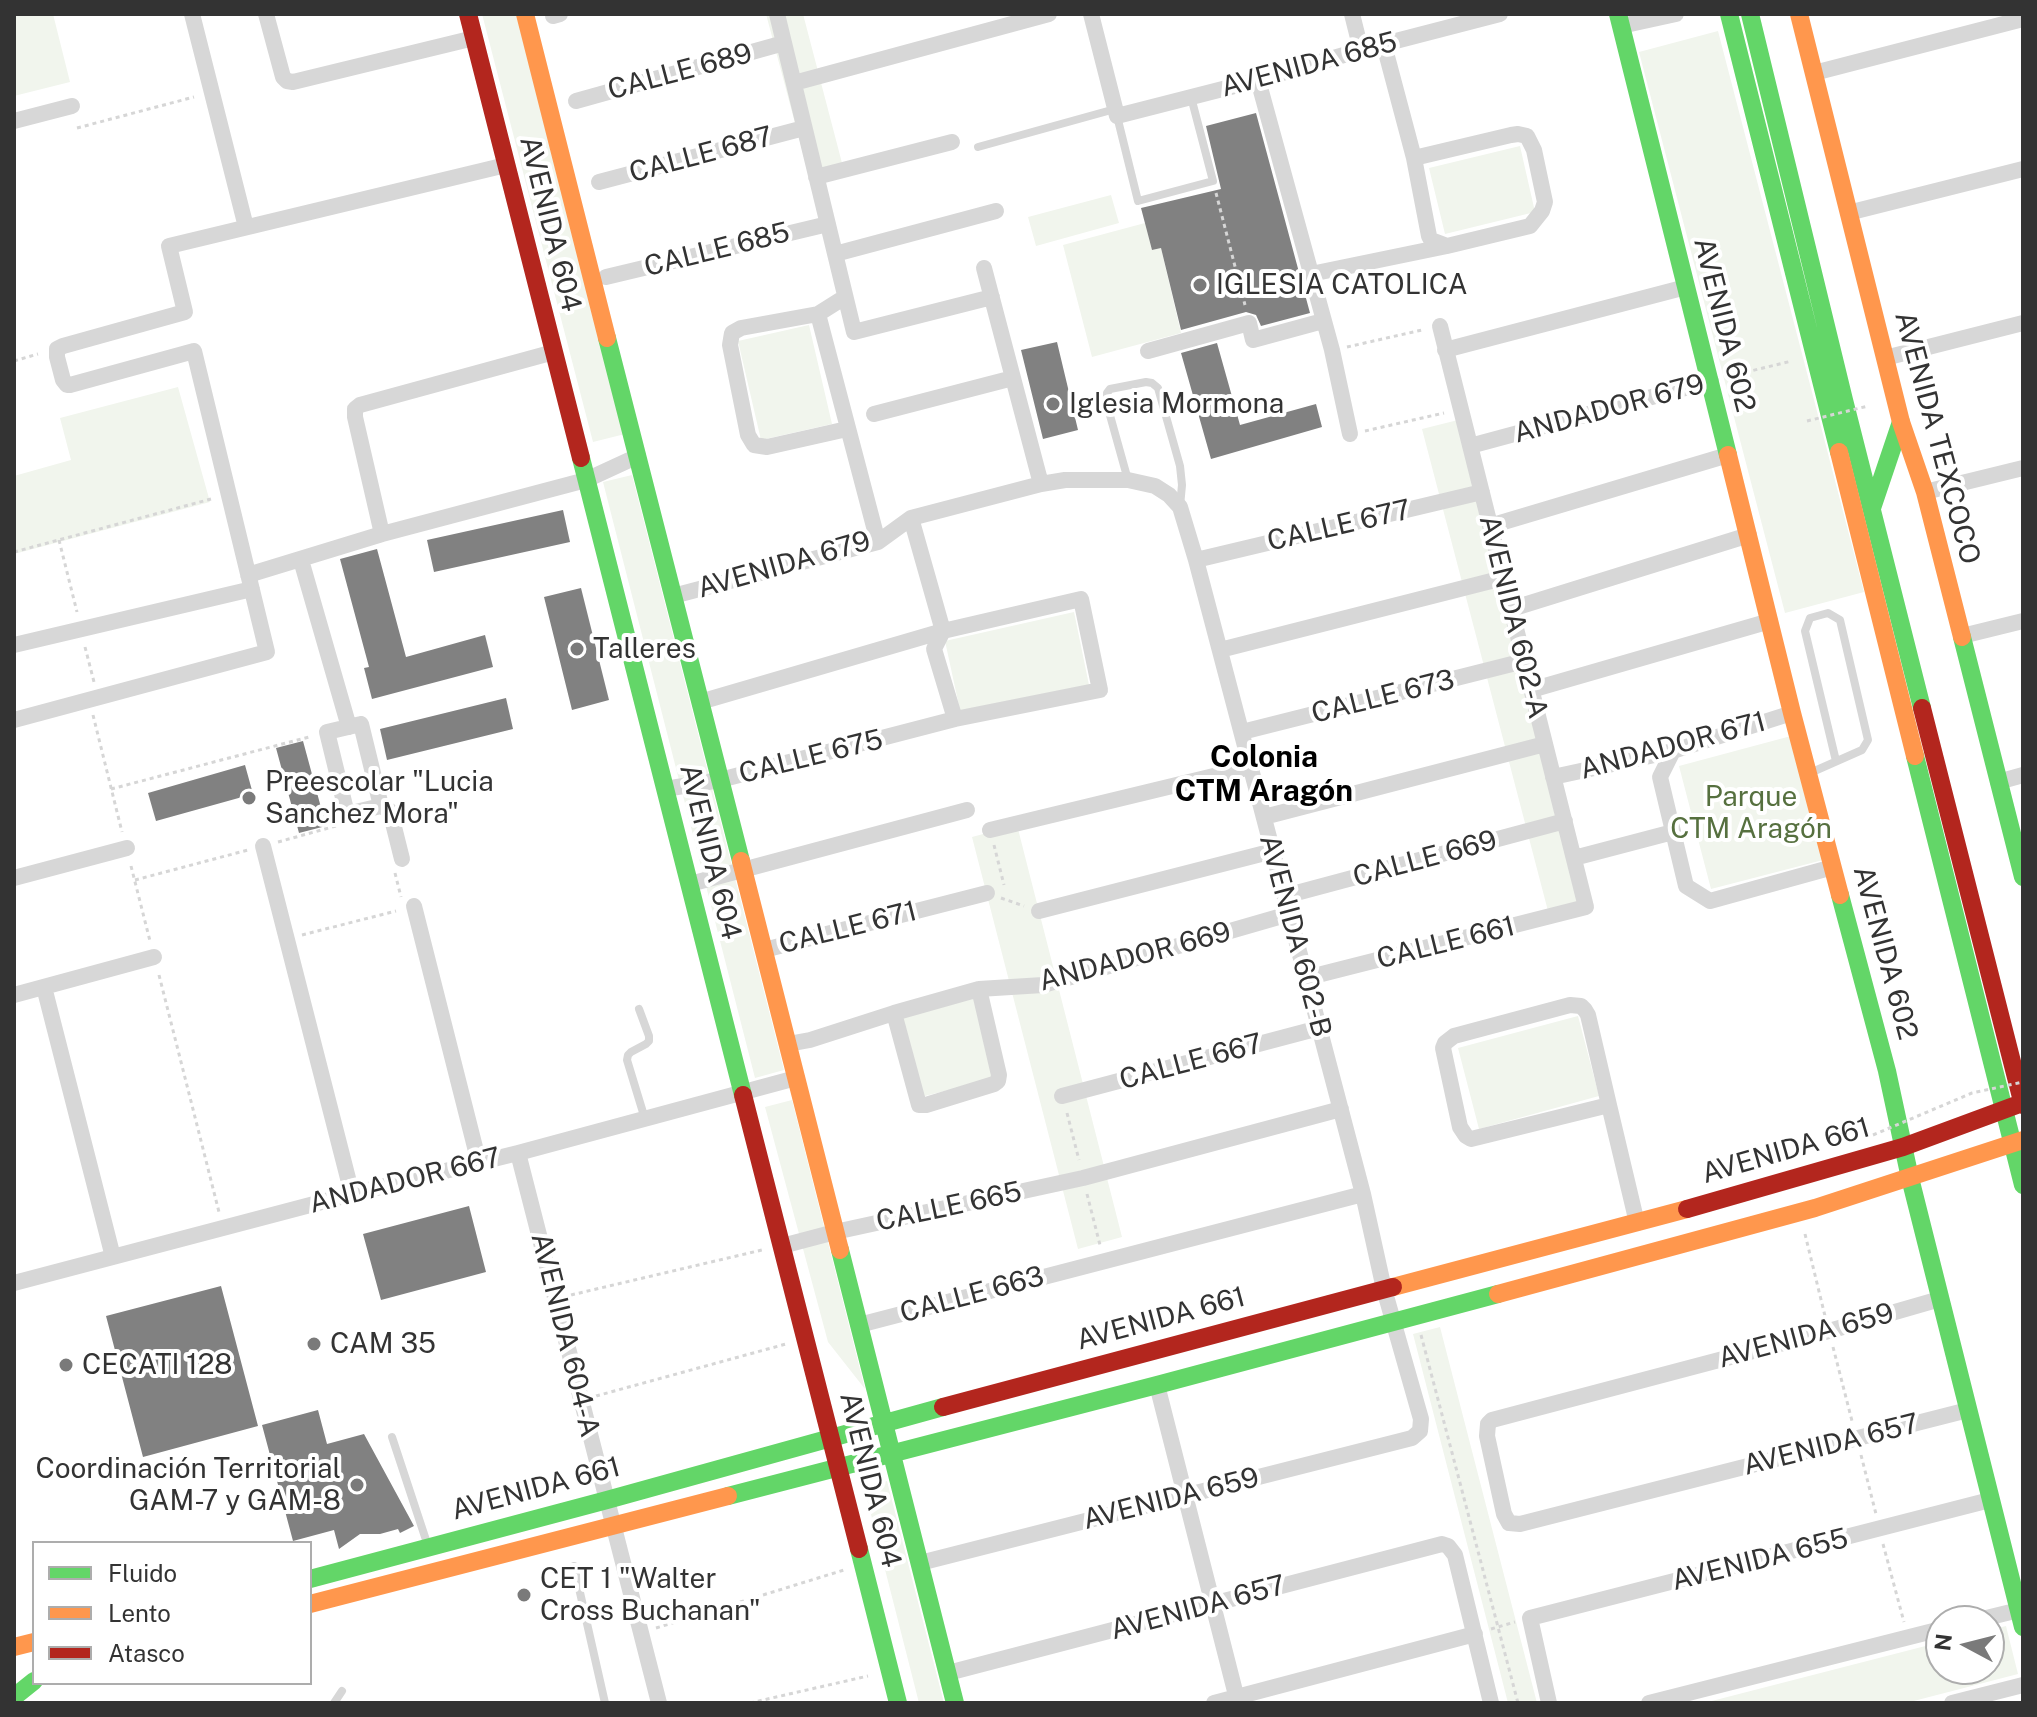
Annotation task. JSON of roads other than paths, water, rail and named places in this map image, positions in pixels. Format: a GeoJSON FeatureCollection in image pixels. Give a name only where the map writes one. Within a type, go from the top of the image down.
{"type":"FeatureCollection","features":[{"type":"Feature","properties":{"kind":"street"},"geometry":{"type":"LineString","coordinates":[[192,14],[246,227]]}},
{"type":"Feature","properties":{"kind":"street"},"geometry":{"type":"LineString","coordinates":[[266,14],[281,71],[287,81],[300,81],[474,38]]}},
{"type":"Feature","properties":{"kind":"street","name":"AVENIDA 604"},"geometry":{"type":"LineString","coordinates":[[468,14],[898,1703]]}},
{"type":"Feature","properties":{"kind":"street","name":"AVENIDA 604"},"geometry":{"type":"LineString","coordinates":[[525,14],[955,1703]]}},
{"type":"Feature","properties":{"kind":"street"},"geometry":{"type":"LineString","coordinates":[[777,14],[854,332],[992,297]]}},
{"type":"Feature","properties":{"kind":"street"},"geometry":{"type":"LineString","coordinates":[[794,83],[1049,14]]}},
{"type":"Feature","properties":{"kind":"street"},"geometry":{"type":"LineString","coordinates":[[1091,14],[1116,112]]}},
{"type":"Feature","properties":{"kind":"street"},"geometry":{"type":"LineString","coordinates":[[1352,14],[1361,50]]}},
{"type":"Feature","properties":{"kind":"street","name":"AVENIDA 685"},"geometry":{"type":"LineString","coordinates":[[1116,112],[1258,80],[1500,14]]}},
{"type":"Feature","properties":{"kind":"street"},"geometry":{"type":"LineString","coordinates":[[1620,20],[1676,14]]}},
{"type":"Feature","properties":{"kind":"street"},"geometry":{"type":"LineString","coordinates":[[1729,14],[2003,1110],[2018,1142],[2023,1185]]}},
{"type":"Feature","properties":{"kind":"street"},"geometry":{"type":"LineString","coordinates":[[1750,14],[1834,360],[2023,1103]]}},
{"type":"Feature","properties":{"kind":"street","name":"AVENIDA TEXCOCO"},"geometry":{"type":"LineString","coordinates":[[1799,14],[1901,422],[1925,492],[2023,877]]}},
{"type":"Feature","properties":{"kind":"street"},"geometry":{"type":"LineString","coordinates":[[1814,73],[2023,19]]}},
{"type":"Feature","properties":{"kind":"street","name":"AVENIDA 602"},"geometry":{"type":"LineString","coordinates":[[1620,20],[1792,713],[1887,1071],[1910,1178],[2021,1619]]}},
{"type":"Feature","properties":{"kind":"street","name":"CALLE 689"},"geometry":{"type":"LineString","coordinates":[[576,101],[784,43]]}},
{"type":"Feature","properties":{"kind":"street"},"geometry":{"type":"LineString","coordinates":[[1384,45],[1414,158],[1429,236],[1447,246]]}},
{"type":"Feature","properties":{"kind":"street"},"geometry":{"type":"LineString","coordinates":[[1258,80],[1332,350],[1350,434]]}},
{"type":"Feature","properties":{"kind":"street"},"geometry":{"type":"LineString","coordinates":[[14,121],[72,106]]}},
{"type":"Feature","properties":{"kind":"street","name":"CALLE 687"},"geometry":{"type":"LineString","coordinates":[[599,182],[804,128]]}},
{"type":"Feature","properties":{"kind":"street"},"geometry":{"type":"LineString","coordinates":[[1311,274],[1530,226],[1542,211],[1545,202],[1527,136],[1518,134],[1414,158]]}},
{"type":"Feature","properties":{"kind":"street"},"geometry":{"type":"LineString","coordinates":[[816,177],[952,142]]}},
{"type":"Feature","properties":{"kind":"street"},"geometry":{"type":"LineString","coordinates":[[14,720],[267,652],[194,351],[67,385],[63,380],[57,349],[185,312],[169,246],[506,165]]}},
{"type":"Feature","properties":{"kind":"street"},"geometry":{"type":"LineString","coordinates":[[1848,213],[2023,169]]}},
{"type":"Feature","properties":{"kind":"street"},"geometry":{"type":"LineString","coordinates":[[835,254],[996,211]]}},
{"type":"Feature","properties":{"kind":"street","name":"CALLE 685"},"geometry":{"type":"LineString","coordinates":[[606,277],[828,224]]}},
{"type":"Feature","properties":{"kind":"street"},"geometry":{"type":"LineString","coordinates":[[984,268],[1041,484]]}},
{"type":"Feature","properties":{"kind":"street"},"geometry":{"type":"LineString","coordinates":[[1445,350],[1686,287]]}},
{"type":"Feature","properties":{"kind":"street"},"geometry":{"type":"LineString","coordinates":[[845,297],[818,314],[741,328],[732,333],[730,345],[748,435],[754,445],[767,447],[847,429]]}},
{"type":"Feature","properties":{"kind":"street"},"geometry":{"type":"LineString","coordinates":[[818,314],[878,542]]}},
{"type":"Feature","properties":{"kind":"street"},"geometry":{"type":"LineString","coordinates":[[1148,351],[1249,323],[1253,340],[1323,321]]}},
{"type":"Feature","properties":{"kind":"street"},"geometry":{"type":"LineString","coordinates":[[1885,358],[2023,323]]}},
{"type":"Feature","properties":{"kind":"street","name":"AVENIDA 602-A"},"geometry":{"type":"LineString","coordinates":[[1440,326],[1586,907]]}},
{"type":"Feature","properties":{"kind":"street"},"geometry":{"type":"LineString","coordinates":[[382,534],[355,409],[360,405],[554,352]]}},
{"type":"Feature","properties":{"kind":"street"},"geometry":{"type":"LineString","coordinates":[[874,414],[1013,378]]}},
{"type":"Feature","properties":{"kind":"street","name":"ANDADOR 679"},"geometry":{"type":"LineString","coordinates":[[1470,446],[1711,381]]}},
{"type":"Feature","properties":{"kind":"street"},"geometry":{"type":"LineString","coordinates":[[1872,508],[1901,422]]}},
{"type":"Feature","properties":{"kind":"street"},"geometry":{"type":"LineString","coordinates":[[1490,526],[1728,455]]}},
{"type":"Feature","properties":{"kind":"street"},"geometry":{"type":"LineString","coordinates":[[14,645],[250,582],[301,560],[382,534],[586,480],[638,456]]}},
{"type":"Feature","properties":{"kind":"street"},"geometry":{"type":"LineString","coordinates":[[1925,492],[2023,468]]}},
{"type":"Feature","properties":{"kind":"street","name":"AVENIDA 679"},"geometry":{"type":"LineString","coordinates":[[673,596],[878,542],[911,518],[1041,484],[1065,480],[1128,480],[1155,486],[1174,501]]}},
{"type":"Feature","properties":{"kind":"street","name":"CALLE 677"},"geometry":{"type":"LineString","coordinates":[[1196,560],[1482,492]]}},
{"type":"Feature","properties":{"kind":"street","name":"AVENIDA 602-B"},"geometry":{"type":"LineString","coordinates":[[1174,501],[1196,560],[1242,732],[1363,1194],[1384,1289]]}},
{"type":"Feature","properties":{"kind":"street"},"geometry":{"type":"LineString","coordinates":[[911,518],[943,631],[934,649],[955,719]]}},
{"type":"Feature","properties":{"kind":"street"},"geometry":{"type":"LineString","coordinates":[[1511,609],[1749,535]]}},
{"type":"Feature","properties":{"kind":"street"},"geometry":{"type":"LineString","coordinates":[[301,560],[349,727]]}},
{"type":"Feature","properties":{"kind":"street"},"geometry":{"type":"LineString","coordinates":[[1220,650],[1503,578]]}},
{"type":"Feature","properties":{"kind":"street","name":"CALLE 675"},"geometry":{"type":"LineString","coordinates":[[665,789],[720,780],[955,719],[1100,690],[1081,599],[943,631]]}},
{"type":"Feature","properties":{"kind":"street"},"geometry":{"type":"LineString","coordinates":[[1531,690],[1770,621]]}},
{"type":"Feature","properties":{"kind":"street"},"geometry":{"type":"LineString","coordinates":[[1962,636],[2023,621]]}},
{"type":"Feature","properties":{"kind":"street"},"geometry":{"type":"LineString","coordinates":[[700,702],[943,631]]}},
{"type":"Feature","properties":{"kind":"street","name":"CALLE 673"},"geometry":{"type":"LineString","coordinates":[[1242,732],[1524,661]]}},
{"type":"Feature","properties":{"kind":"street","name":"ANDADOR 671"},"geometry":{"type":"LineString","coordinates":[[1553,777],[1673,751],[1792,713]]}},
{"type":"Feature","properties":{"kind":"street"},"geometry":{"type":"LineString","coordinates":[[381,806],[361,724],[327,732],[347,814],[381,806],[390,811],[402,859]]}},
{"type":"Feature","properties":{"kind":"street"},"geometry":{"type":"LineString","coordinates":[[1264,817],[1545,744]]}},
{"type":"Feature","properties":{"kind":"street"},"geometry":{"type":"LineString","coordinates":[[1673,751],[1660,777],[1686,886],[1710,901],[1833,867]]}},
{"type":"Feature","properties":{"kind":"street"},"geometry":{"type":"LineString","coordinates":[[990,830],[1251,767]]}},
{"type":"Feature","properties":{"kind":"street"},"geometry":{"type":"LineString","coordinates":[[1998,782],[2023,775]]}},
{"type":"Feature","properties":{"kind":"street"},"geometry":{"type":"LineString","coordinates":[[690,884],[967,810]]}},
{"type":"Feature","properties":{"kind":"street","name":"CALLE 669"},"geometry":{"type":"LineString","coordinates":[[1285,896],[1565,821]]}},
{"type":"Feature","properties":{"kind":"street"},"geometry":{"type":"LineString","coordinates":[[1574,858],[1673,832]]}},
{"type":"Feature","properties":{"kind":"street"},"geometry":{"type":"LineString","coordinates":[[263,846],[352,1194]]}},
{"type":"Feature","properties":{"kind":"street"},"geometry":{"type":"LineString","coordinates":[[14,878],[127,848]]}},
{"type":"Feature","properties":{"kind":"street"},"geometry":{"type":"LineString","coordinates":[[1039,911],[1273,851]]}},
{"type":"Feature","properties":{"kind":"street","name":"CALLE 671"},"geometry":{"type":"LineString","coordinates":[[764,950],[987,893]]}},
{"type":"Feature","properties":{"kind":"street"},"geometry":{"type":"LineString","coordinates":[[414,906],[479,1163]]}},
{"type":"Feature","properties":{"kind":"street","name":"CALLE 661"},"geometry":{"type":"LineString","coordinates":[[1306,978],[1586,907]]}},
{"type":"Feature","properties":{"kind":"street","name":"ANDADOR 669"},"geometry":{"type":"LineString","coordinates":[[788,1044],[979,989],[1043,985],[1289,914]]}},
{"type":"Feature","properties":{"kind":"street"},"geometry":{"type":"LineString","coordinates":[[14,995],[154,957]]}},
{"type":"Feature","properties":{"kind":"street"},"geometry":{"type":"LineString","coordinates":[[44,987],[113,1257]]}},
{"type":"Feature","properties":{"kind":"street"},"geometry":{"type":"LineString","coordinates":[[894,1013],[917,1103],[926,1105],[998,1081],[979,989]]}},
{"type":"Feature","properties":{"kind":"street"},"geometry":{"type":"LineString","coordinates":[[1609,1105],[1471,1139],[1462,1133],[1460,1127],[1443,1048],[1454,1036],[1570,1005],[1581,1006],[1588,1015],[1637,1223]]}},
{"type":"Feature","properties":{"kind":"street","name":"CALLE 667"},"geometry":{"type":"LineString","coordinates":[[1062,1096],[1319,1028]]}},
{"type":"Feature","properties":{"kind":"street","name":"ANDADOR 667"},"geometry":{"type":"LineString","coordinates":[[14,1283],[796,1078]]}},
{"type":"Feature","properties":{"kind":"street","name":"AVENIDA 661"},"geometry":{"type":"LineString","coordinates":[[312,1578],[1637,1223],[1903,1147],[2023,1103]]}},
{"type":"Feature","properties":{"kind":"street","name":"CALLE 665"},"geometry":{"type":"LineString","coordinates":[[782,1246],[1083,1178],[1341,1109]]}},
{"type":"Feature","properties":{"kind":"street","name":"AVENIDA 661"},"geometry":{"type":"LineString","coordinates":[[312,1603],[1157,1385],[1785,1216],[2018,1142]]}},
{"type":"Feature","properties":{"kind":"street","name":"AVENIDA 604-A"},"geometry":{"type":"LineString","coordinates":[[518,1153],[659,1703]]}},
{"type":"Feature","properties":{"kind":"street","name":"CALLE 663"},"geometry":{"type":"LineString","coordinates":[[859,1325],[1363,1194]]}},
{"type":"Feature","properties":{"kind":"street"},"geometry":{"type":"LineString","coordinates":[[1384,1289],[1394,1321]]}},
{"type":"Feature","properties":{"kind":"street","name":"AVENIDA 659"},"geometry":{"type":"LineString","coordinates":[[1509,1523],[1504,1514],[1487,1436],[1488,1424],[1497,1418],[1940,1299]]}},
{"type":"Feature","properties":{"kind":"street","name":"AVENIDA 659"},"geometry":{"type":"LineString","coordinates":[[920,1563],[1412,1438],[1420,1431],[1421,1419],[1394,1321]]}},
{"type":"Feature","properties":{"kind":"street"},"geometry":{"type":"LineString","coordinates":[[1157,1385],[1237,1700]]}},
{"type":"Feature","properties":{"kind":"street","name":"AVENIDA 657"},"geometry":{"type":"LineString","coordinates":[[1509,1523],[1520,1524],[1968,1410]]}},
{"type":"Feature","properties":{"kind":"street","name":"AVENIDA 655"},"geometry":{"type":"LineString","coordinates":[[1549,1703],[1530,1618],[1990,1500]]}},
{"type":"Feature","properties":{"kind":"street"},"geometry":{"type":"LineString","coordinates":[[525,1521],[531,1546]]}},
{"type":"Feature","properties":{"kind":"street","name":"AVENIDA 657"},"geometry":{"type":"LineString","coordinates":[[948,1673],[1437,1544],[1448,1546],[1455,1555],[1475,1634]]}},
{"type":"Feature","properties":{"kind":"street"},"geometry":{"type":"LineString","coordinates":[[1649,1703],[1925,1633]]}},
{"type":"Feature","properties":{"kind":"street"},"geometry":{"type":"LineString","coordinates":[[1214,1703],[1237,1700],[1475,1634],[1491,1703]]}},
{"type":"Feature","properties":{"kind":"street"},"geometry":{"type":"LineString","coordinates":[[14,1697],[32,1683]]}},
{"type":"Feature","properties":{"kind":"street"},"geometry":{"type":"LineString","coordinates":[[1952,1703],[2023,1685]]}},
{"type":"Feature","properties":{"kind":"lane"},"geometry":{"type":"LineString","coordinates":[[978,147],[1116,112],[1138,201],[1213,181],[1191,97]]}},
{"type":"Feature","properties":{"kind":"lane"},"geometry":{"type":"LineString","coordinates":[[1128,480],[1106,401],[1107,393],[1110,389],[1152,383],[1158,388],[1180,466],[1182,485],[1174,501]]}},
{"type":"Feature","properties":{"kind":"lane"},"geometry":{"type":"LineString","coordinates":[[1809,773],[1862,750],[1868,740],[1840,620],[1828,613],[1810,618],[1805,631],[1836,761]]}},
{"type":"Feature","properties":{"kind":"lane"},"geometry":{"type":"LineString","coordinates":[[639,1009],[649,1041],[631,1052],[627,1060],[645,1119]]}},
{"type":"Feature","properties":{"kind":"lane"},"geometry":{"type":"LineString","coordinates":[[392,1437],[428,1547]]}},
{"type":"Feature","properties":{"kind":"lane"},"geometry":{"type":"LineString","coordinates":[[574,1566],[605,1703]]}},
{"type":"Feature","properties":{"kind":"lane"},"geometry":{"type":"LineString","coordinates":[[334,1703],[342,1691]]}},
{"type":"Feature","properties":{"kind":"place","name":"IGLESIA CATOLICA"},"geometry":{"type":"Point","coordinates":[1200,285]}},
{"type":"Feature","properties":{"kind":"place","name":"Iglesia Mormona"},"geometry":{"type":"Point","coordinates":[1053,404]}},
{"type":"Feature","properties":{"kind":"place","name":"Talleres"},"geometry":{"type":"Point","coordinates":[577,649]}},
{"type":"Feature","properties":{"kind":"place","name":"Preescolar \"Lucia Sanchez Mora\""},"geometry":{"type":"Point","coordinates":[249,798]}},
{"type":"Feature","properties":{"kind":"place","name":"CAM 35"},"geometry":{"type":"Point","coordinates":[314,1344]}},
{"type":"Feature","properties":{"kind":"place","name":"CECATI 128"},"geometry":{"type":"Point","coordinates":[66,1365]}},
{"type":"Feature","properties":{"kind":"place","name":"Coordinación Territorial GAM-7 y GAM-8"},"geometry":{"type":"Point","coordinates":[357,1485]}},
{"type":"Feature","properties":{"kind":"place","name":"CET 1 \"Walter Cross Buchanan\""},"geometry":{"type":"Point","coordinates":[524,1595]}},
{"type":"Feature","properties":{"kind":"district","name":"Colonia CTM Aragón"},"geometry":{"type":"Point","coordinates":[1264,775]}},
{"type":"Feature","properties":{"kind":"park label","name":"Parque CTM Aragón"},"geometry":{"type":"Point","coordinates":[1751,813]}}]}
